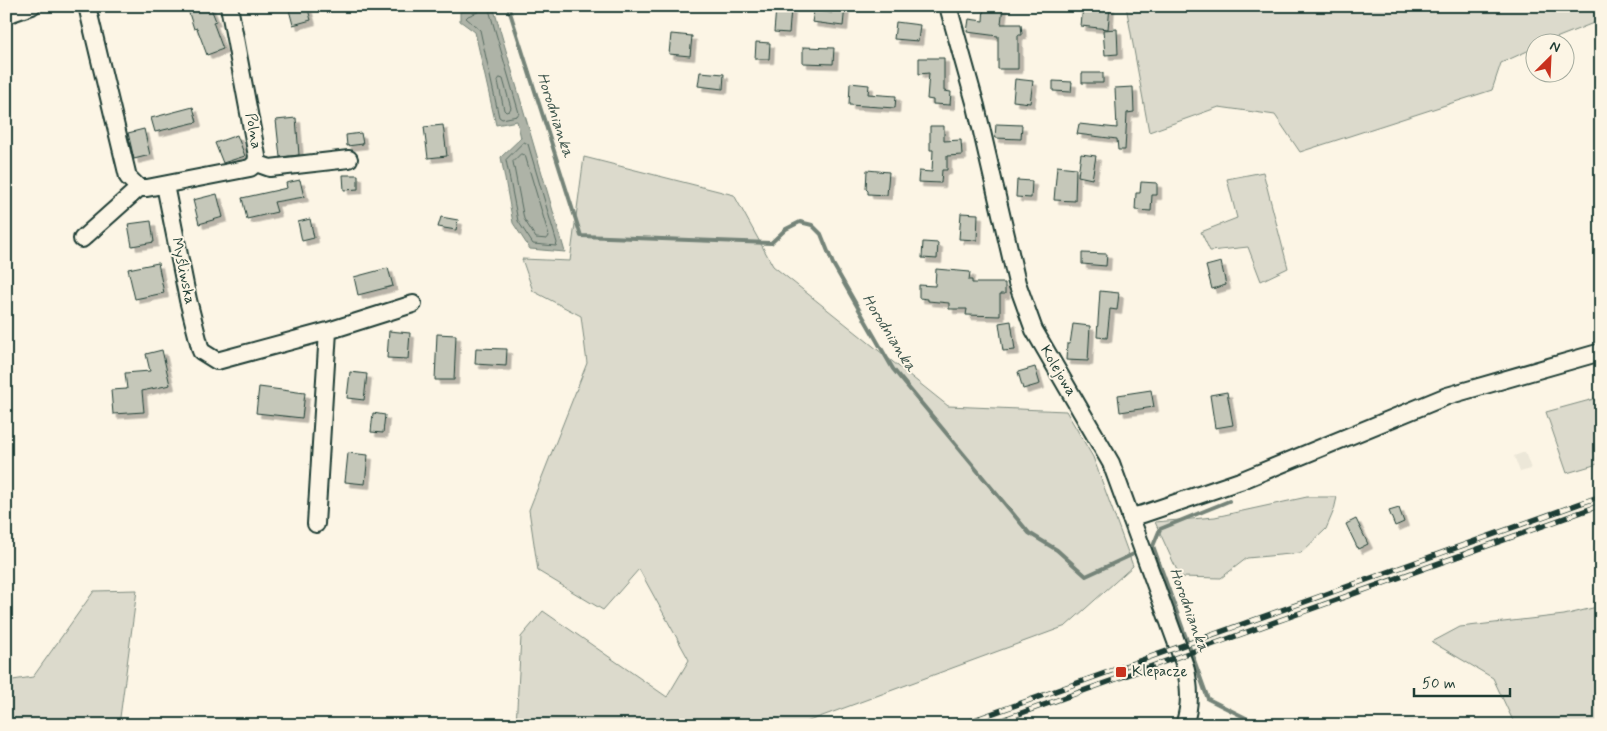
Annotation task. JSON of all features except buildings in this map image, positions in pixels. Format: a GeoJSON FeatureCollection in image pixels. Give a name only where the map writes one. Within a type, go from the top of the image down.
{"type":"FeatureCollection","features":[{"type":"Feature","properties":{"kind":"street"},"geometry":{"type":"LineString","coordinates":[[6,15],[32,6]]}},
{"type":"Feature","properties":{"kind":"street"},"geometry":{"type":"LineString","coordinates":[[87,6],[128,178],[139,188]]}},
{"type":"Feature","properties":{"kind":"street","name":"Polna"},"geometry":{"type":"LineString","coordinates":[[165,186],[250,168],[256,164],[257,156],[230,6]]}},
{"type":"Feature","properties":{"kind":"street","name":"Kolejowa"},"geometry":{"type":"LineString","coordinates":[[948,6],[976,106],[1017,283],[1034,330],[1111,463],[1188,676],[1189,712],[1184,725]]}},
{"type":"Feature","properties":{"kind":"street"},"geometry":{"type":"LineString","coordinates":[[256,164],[270,168],[350,158]]}},
{"type":"Feature","properties":{"kind":"street"},"geometry":{"type":"LineString","coordinates":[[82,239],[139,188],[165,186]]}},
{"type":"Feature","properties":{"kind":"street","name":"Myśliwska"},"geometry":{"type":"LineString","coordinates":[[165,186],[188,300],[201,351],[217,361],[328,331],[413,304]]}},
{"type":"Feature","properties":{"kind":"street"},"geometry":{"type":"LineString","coordinates":[[316,524],[328,331]]}},
{"type":"Feature","properties":{"kind":"street"},"geometry":{"type":"LineString","coordinates":[[1130,518],[1240,481],[1447,396],[1601,352]]}},
{"type":"Feature","properties":{"kind":"shaded area"},"geometry":{"type":"Polygon","coordinates":[[[1126,6],[1601,6],[1601,20],[1571,32],[1524,32],[1524,53],[1501,63],[1492,90],[1300,152],[1275,115],[1219,107],[1149,132],[1126,6]]]}},
{"type":"Feature","properties":{"kind":"shaded area"},"geometry":{"type":"Polygon","coordinates":[[[584,157],[734,195],[773,266],[948,406],[1066,411],[1093,457],[1133,566],[1066,626],[798,725],[516,725],[521,637],[543,611],[667,697],[689,660],[639,569],[603,610],[538,571],[529,510],[587,363],[581,316],[533,291],[522,259],[570,261],[584,157]]]}},
{"type":"Feature","properties":{"kind":"shaded area"},"geometry":{"type":"Polygon","coordinates":[[[1263,172],[1288,268],[1261,281],[1248,247],[1210,251],[1201,232],[1237,218],[1227,179],[1263,172]]]}},
{"type":"Feature","properties":{"kind":"shaded area"},"geometry":{"type":"Polygon","coordinates":[[[1601,397],[1601,463],[1567,473],[1546,412],[1601,397]]]}},
{"type":"Feature","properties":{"kind":"shaded area"},"geometry":{"type":"Polygon","coordinates":[[[1525,452],[1531,469],[1520,472],[1514,456],[1525,452]]]}},
{"type":"Feature","properties":{"kind":"shaded area"},"geometry":{"type":"Polygon","coordinates":[[[1307,497],[1337,497],[1326,529],[1301,553],[1247,558],[1221,578],[1180,577],[1155,522],[1215,517],[1307,497]]]}},
{"type":"Feature","properties":{"kind":"shaded area"},"geometry":{"type":"Polygon","coordinates":[[[137,590],[119,725],[6,725],[6,681],[33,677],[94,591],[137,590]]]}},
{"type":"Feature","properties":{"kind":"shaded area"},"geometry":{"type":"Polygon","coordinates":[[[1601,606],[1601,725],[1515,725],[1493,678],[1432,642],[1460,627],[1564,615],[1601,606]]]}},
{"type":"Feature","properties":{"kind":"water"},"geometry":{"type":"Polygon","coordinates":[[[484,6],[493,6],[565,252],[530,249],[513,223],[501,157],[521,138],[517,121],[496,125],[475,32],[460,21],[460,12],[484,6]]]}},
{"type":"Feature","properties":{"kind":"waterway","name":"Horodnianka"},"geometry":{"type":"LineString","coordinates":[[508,6],[581,236],[771,243],[786,229],[800,222],[812,225],[821,234],[833,264],[893,369],[1029,533],[1057,550],[1086,576],[1138,552]]}},
{"type":"Feature","properties":{"kind":"waterway"},"geometry":{"type":"LineString","coordinates":[[1153,546],[1160,529],[1229,501]]}},
{"type":"Feature","properties":{"kind":"waterway","name":"Horodnianka"},"geometry":{"type":"LineString","coordinates":[[1147,548],[1153,546],[1208,699],[1260,725]]}},
{"type":"Feature","properties":{"kind":"waterway","name":"Horodnianka"},"geometry":{"type":"LineString","coordinates":[[1400,725],[1413,723],[1413,725]]}},
{"type":"Feature","properties":{"kind":"railway"},"geometry":{"type":"LineString","coordinates":[[960,725],[1601,496]]}},
{"type":"Feature","properties":{"kind":"railway"},"geometry":{"type":"LineString","coordinates":[[988,725],[1601,505]]}},
{"type":"Feature","properties":{"kind":"place","name":"Klepacze"},"geometry":{"type":"Point","coordinates":[1121,672]}}]}
